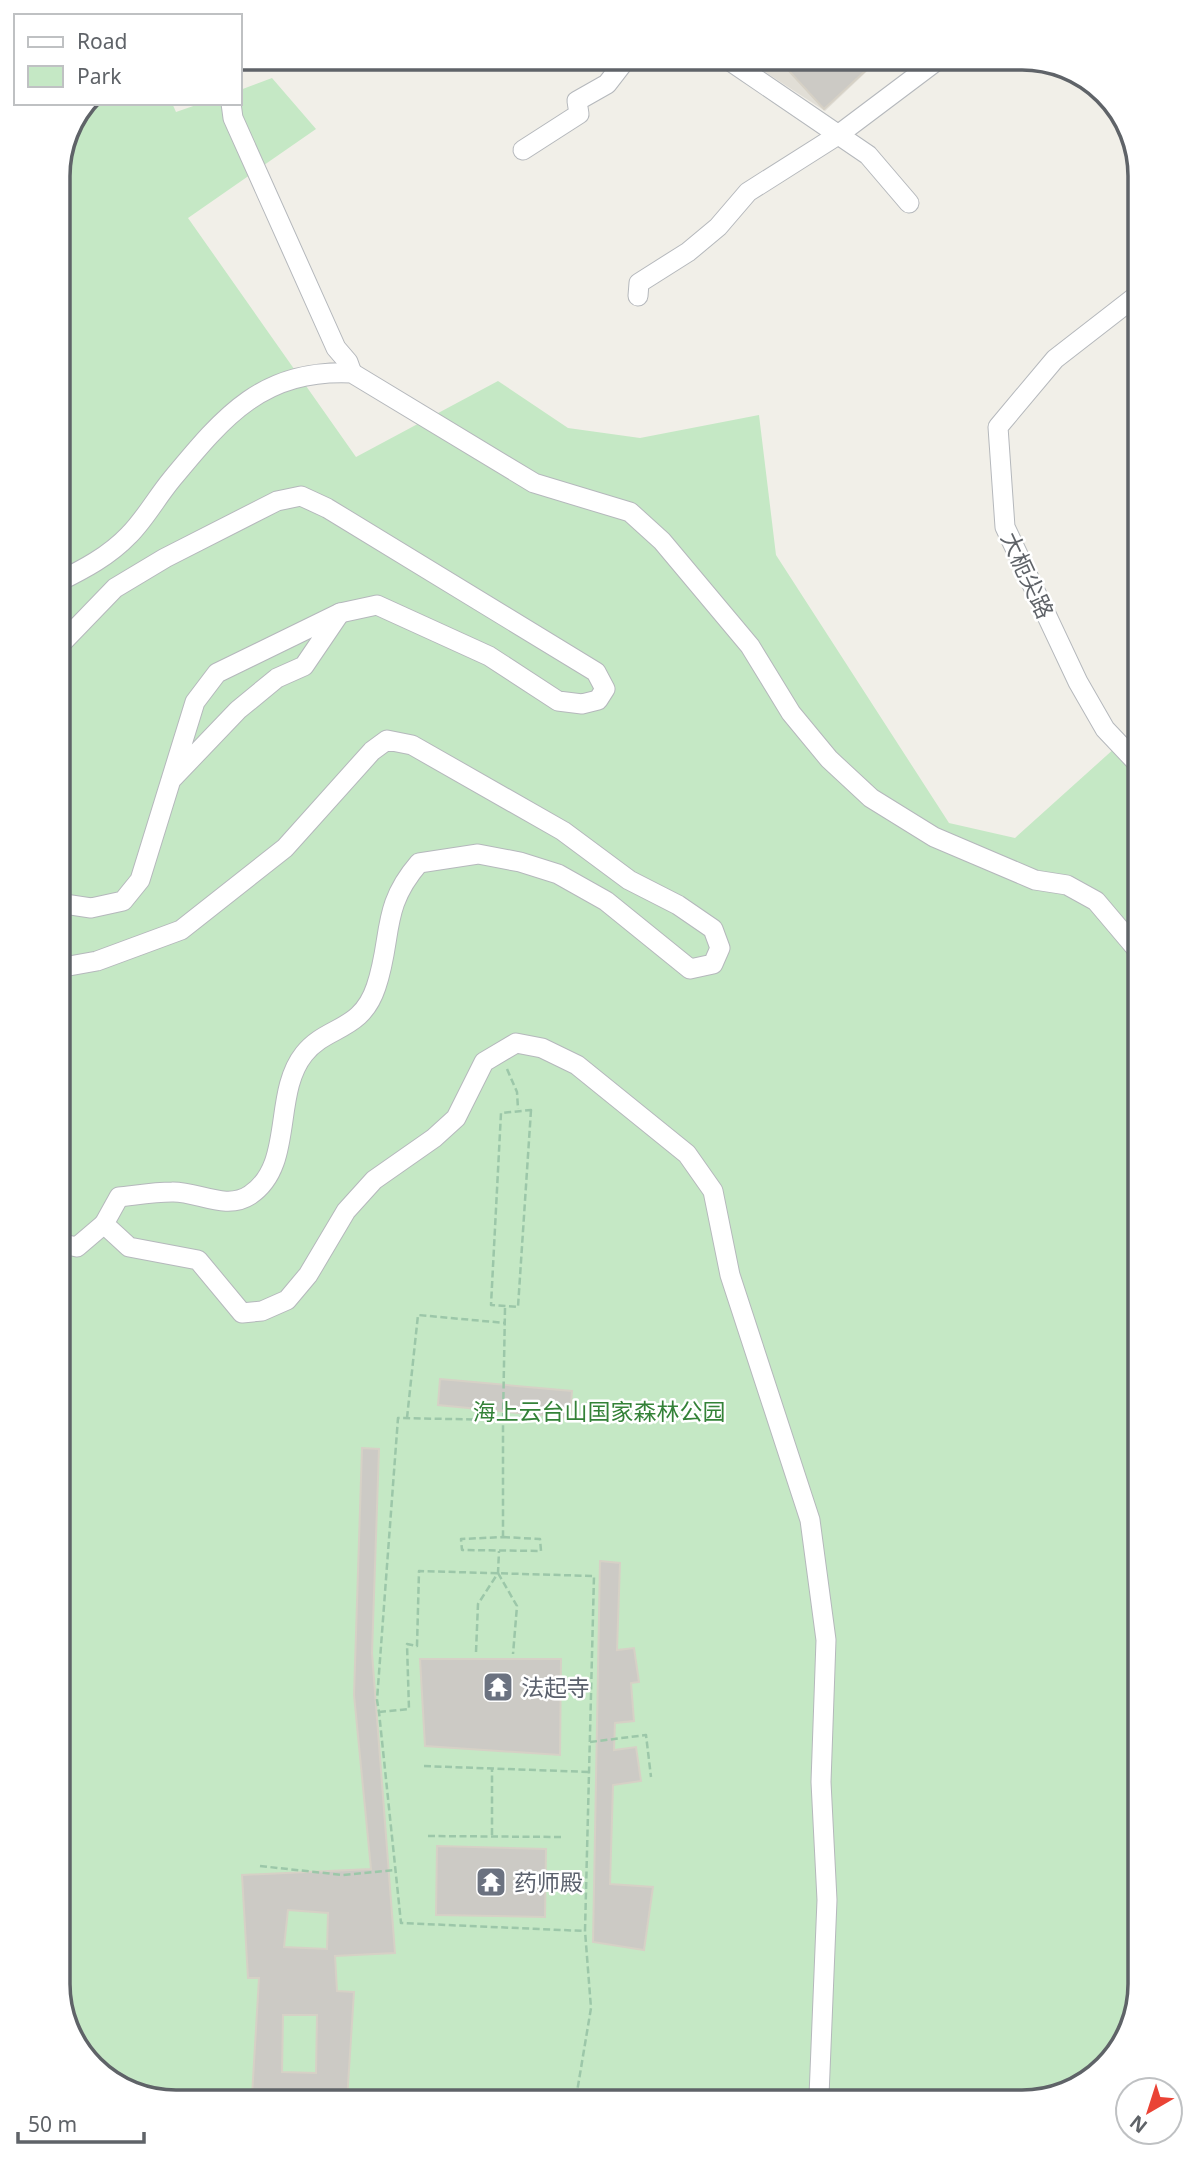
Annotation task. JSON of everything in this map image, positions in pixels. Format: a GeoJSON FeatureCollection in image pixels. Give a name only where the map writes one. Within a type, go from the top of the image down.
{"type":"FeatureCollection","features":[{"type":"Feature","properties":{"kind":"street"},"geometry":{"type":"LineString","coordinates":[[523,150],[579,114],[577,101],[607,84],[618,70]]}},
{"type":"Feature","properties":{"kind":"street"},"geometry":{"type":"LineString","coordinates":[[743,70],[869,155],[909,203]]}},
{"type":"Feature","properties":{"kind":"street"},"geometry":{"type":"LineString","coordinates":[[638,296],[639,283],[688,252],[718,227],[748,192],[838,135],[924,70]]}},
{"type":"Feature","properties":{"kind":"street"},"geometry":{"type":"LineString","coordinates":[[231,105],[233,118],[336,348],[348,362],[352,373]]}},
{"type":"Feature","properties":{"kind":"street","name":"大枙尖路"},"geometry":{"type":"LineString","coordinates":[[1128,302],[1055,359],[998,427],[1004,527],[1079,682],[1105,729],[1128,753]]}},
{"type":"Feature","properties":{"kind":"street"},"geometry":{"type":"LineString","coordinates":[[70,576],[99,562],[130,534],[172,479],[233,411],[276,383],[319,371],[352,373],[534,483],[630,512],[662,541],[750,646],[790,713],[829,759],[871,798],[934,837],[1035,880],[1067,886],[1096,901],[1128,939]]}},
{"type":"Feature","properties":{"kind":"street"},"geometry":{"type":"LineString","coordinates":[[70,635],[115,588],[165,558],[276,501],[301,496],[327,509],[596,672],[605,689],[598,700],[582,704],[558,701],[489,656],[377,605],[340,613],[217,673],[195,702],[140,880],[123,901],[91,908],[70,905]]}},
{"type":"Feature","properties":{"kind":"street"},"geometry":{"type":"LineString","coordinates":[[171,780],[238,710],[277,678],[304,666],[340,613]]}},
{"type":"Feature","properties":{"kind":"street"},"geometry":{"type":"LineString","coordinates":[[70,966],[97,961],[181,930],[285,848],[372,751],[387,740],[412,745],[563,831],[629,880],[678,905],[713,929],[720,948],[713,964],[690,969],[606,901],[558,874],[520,862],[478,853],[419,863],[394,898],[376,988],[362,1015],[304,1053],[287,1089],[272,1171],[249,1196],[223,1202],[175,1191],[119,1197],[104,1224],[77,1247],[70,1246]]}},
{"type":"Feature","properties":{"kind":"street"},"geometry":{"type":"LineString","coordinates":[[104,1224],[129,1247],[198,1259],[242,1312],[262,1311],[287,1300],[307,1275],[346,1210],[374,1180],[434,1138],[456,1118],[484,1062],[516,1043],[542,1048],[577,1065],[687,1154],[713,1191],[730,1275],[810,1520],[826,1640],[821,1782],[827,1900],[819,2090]]}},
{"type":"Feature","properties":{"kind":"path"},"geometry":{"type":"LineString","coordinates":[[500,1053],[517,1092],[518,1111]]}},
{"type":"Feature","properties":{"kind":"path"},"geometry":{"type":"LineString","coordinates":[[531,1110],[518,1307],[505,1307],[491,1305],[501,1112],[518,1111],[531,1110]]}},
{"type":"Feature","properties":{"kind":"path"},"geometry":{"type":"LineString","coordinates":[[503,1537],[505,1307]]}},
{"type":"Feature","properties":{"kind":"path"},"geometry":{"type":"LineString","coordinates":[[407,1419],[418,1315],[505,1323]]}},
{"type":"Feature","properties":{"kind":"path"},"geometry":{"type":"LineString","coordinates":[[503,1420],[398,1419],[379,1712],[401,1923],[585,1931]]}},
{"type":"Feature","properties":{"kind":"path"},"geometry":{"type":"LineString","coordinates":[[503,1537],[540,1539],[541,1551],[462,1550],[461,1539],[503,1537]]}},
{"type":"Feature","properties":{"kind":"path"},"geometry":{"type":"LineString","coordinates":[[476,1652],[478,1604],[498,1573],[499,1551]]}},
{"type":"Feature","properties":{"kind":"path"},"geometry":{"type":"LineString","coordinates":[[379,1712],[409,1709],[407,1644],[417,1646],[419,1571],[594,1576],[585,1931],[592,2008],[577,2090]]}},
{"type":"Feature","properties":{"kind":"path"},"geometry":{"type":"LineString","coordinates":[[498,1573],[517,1606],[513,1654]]}},
{"type":"Feature","properties":{"kind":"path"},"geometry":{"type":"LineString","coordinates":[[590,1742],[646,1735],[651,1777]]}},
{"type":"Feature","properties":{"kind":"path"},"geometry":{"type":"LineString","coordinates":[[424,1766],[589,1772]]}},
{"type":"Feature","properties":{"kind":"path"},"geometry":{"type":"LineString","coordinates":[[492,1769],[492,1836]]}},
{"type":"Feature","properties":{"kind":"path"},"geometry":{"type":"LineString","coordinates":[[428,1836],[561,1837]]}},
{"type":"Feature","properties":{"kind":"path"},"geometry":{"type":"LineString","coordinates":[[260,1866],[343,1875],[396,1870]]}},
{"type":"Feature","properties":{"kind":"shaded area"},"geometry":{"type":"Polygon","coordinates":[[[762,70],[868,70],[825,111],[762,70]]]}},
{"type":"Feature","properties":{"kind":"green space","name":"海上云台山国家森林公园"},"geometry":{"type":"Polygon","coordinates":[[[272,78],[316,129],[188,218],[356,457],[498,381],[568,428],[640,438],[759,415],[776,555],[949,823],[1015,838],[1116,747],[1128,762],[1128,1984],[1122,2018],[1110,2043],[1092,2064],[1063,2082],[1022,2090],[169,2090],[142,2084],[117,2072],[96,2054],[78,2025],[70,1984],[70,169],[78,135],[98,105],[173,105],[176,112],[196,105],[242,105],[242,89],[272,78]]]}},
{"type":"Feature","properties":{"kind":"building"},"geometry":{"type":"Polygon","coordinates":[[[788,70],[866,70],[824,109],[788,70]]]}},
{"type":"Feature","properties":{"kind":"building"},"geometry":{"type":"Polygon","coordinates":[[[440,1379],[572,1391],[570,1418],[438,1405],[440,1379]]]}},
{"type":"Feature","properties":{"kind":"building"},"geometry":{"type":"Polygon","coordinates":[[[362,1448],[379,1449],[372,1653],[395,1953],[335,1956],[337,1991],[354,1992],[348,2090],[252,2090],[259,1978],[248,1978],[242,1875],[371,1869],[354,1695],[362,1448]],[[288,1910],[284,1947],[327,1949],[328,1913],[288,1910]],[[283,2015],[282,2072],[316,2073],[317,2015],[283,2015]]]}},
{"type":"Feature","properties":{"kind":"building"},"geometry":{"type":"Polygon","coordinates":[[[600,1561],[620,1563],[617,1650],[634,1648],[639,1682],[631,1683],[634,1721],[615,1723],[614,1750],[636,1747],[641,1781],[613,1785],[610,1884],[653,1887],[644,1950],[593,1942],[600,1561]]]}},
{"type":"Feature","properties":{"kind":"building"},"geometry":{"type":"Polygon","coordinates":[[[420,1659],[561,1659],[560,1755],[425,1746],[420,1659]]]}},
{"type":"Feature","properties":{"kind":"building","name":"药师殿"},"geometry":{"type":"Polygon","coordinates":[[[437,1846],[546,1849],[545,1917],[436,1915],[437,1846]]]}},
{"type":"Feature","properties":{"kind":"place","name":"法起寺"},"geometry":{"type":"Point","coordinates":[498,1687]}},
{"type":"Feature","properties":{"kind":"place","name":"药师殿"},"geometry":{"type":"Point","coordinates":[491,1882]}}]}
